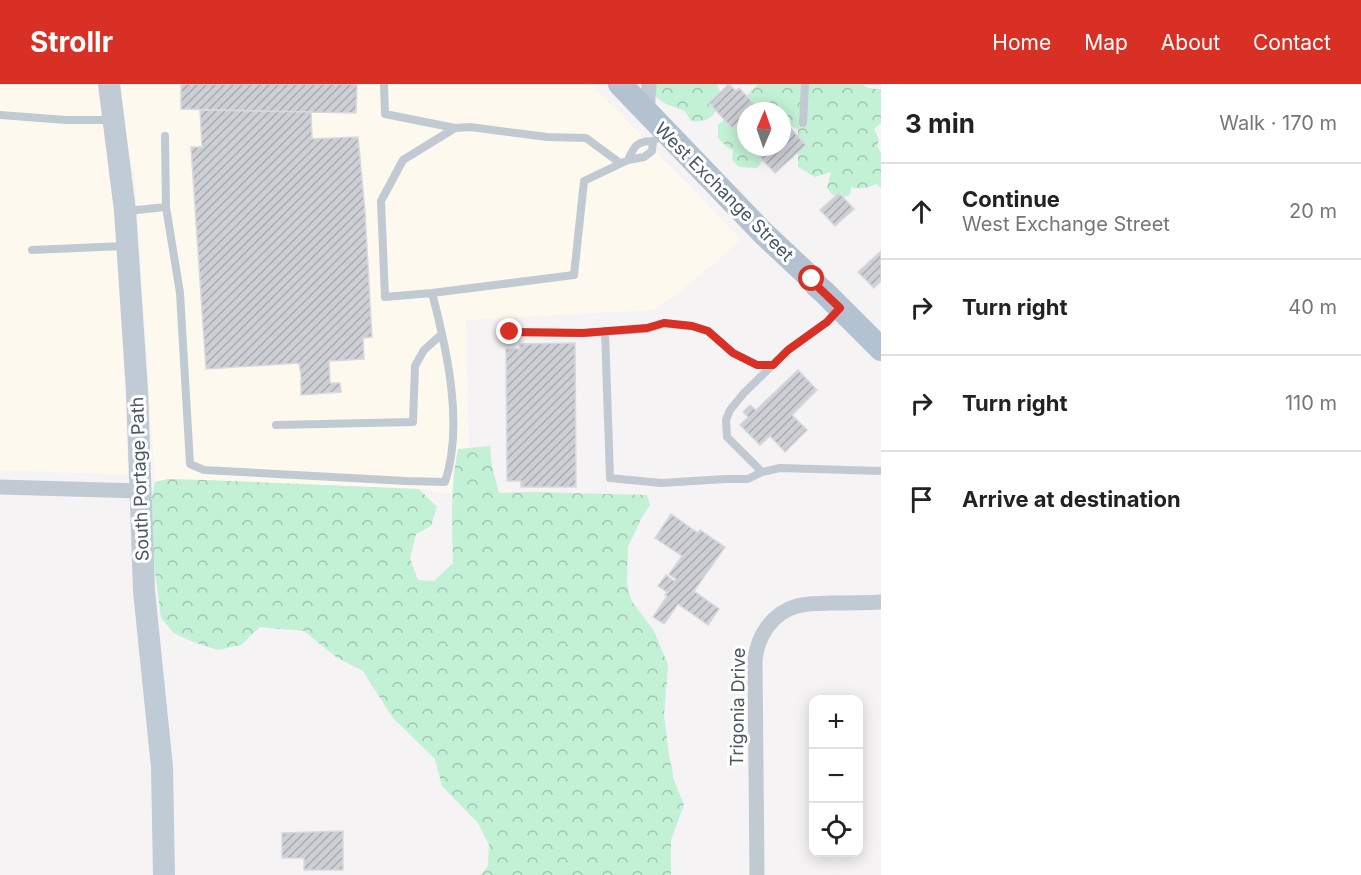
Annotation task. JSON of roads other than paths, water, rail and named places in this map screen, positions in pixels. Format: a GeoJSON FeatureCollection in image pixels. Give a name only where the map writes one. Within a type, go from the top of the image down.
{"type":"FeatureCollection","features":[{"type":"Feature","properties":{"kind":"main road","name":"West Exchange Street"},"geometry":{"type":"LineString","coordinates":[[620,84],[647,114],[659,136],[763,233],[881,349]]}},
{"type":"Feature","properties":{"kind":"street","name":"South Portage Path"},"geometry":{"type":"LineString","coordinates":[[109,84],[125,211],[137,391],[144,591],[162,767],[164,875]]}},
{"type":"Feature","properties":{"kind":"street"},"geometry":{"type":"LineString","coordinates":[[647,114],[649,84]]}},
{"type":"Feature","properties":{"kind":"street"},"geometry":{"type":"LineString","coordinates":[[0,487],[140,491]]}},
{"type":"Feature","properties":{"kind":"street","name":"Trigonia Drive"},"geometry":{"type":"LineString","coordinates":[[757,875],[755,661],[756,649],[761,636],[769,624],[784,611],[797,606],[881,602]]}},
{"type":"Feature","properties":{"kind":"lane"},"geometry":{"type":"LineString","coordinates":[[384,84],[385,114],[455,128],[470,127],[547,137],[586,138],[624,161]]}},
{"type":"Feature","properties":{"kind":"lane"},"geometry":{"type":"LineString","coordinates":[[803,123],[805,84]]}},
{"type":"Feature","properties":{"kind":"lane"},"geometry":{"type":"LineString","coordinates":[[0,115],[66,120],[114,120]]}},
{"type":"Feature","properties":{"kind":"lane"},"geometry":{"type":"LineString","coordinates":[[455,128],[403,160],[381,201],[385,297],[574,275],[584,181],[624,161],[644,157],[652,151],[659,136]]}},
{"type":"Feature","properties":{"kind":"lane"},"geometry":{"type":"LineString","coordinates":[[165,136],[166,207],[180,293],[190,464],[204,470],[216,471],[445,482],[450,467],[454,419],[446,346],[432,293]]}},
{"type":"Feature","properties":{"kind":"lane"},"geometry":{"type":"LineString","coordinates":[[624,161],[633,148],[642,141],[659,136]]}},
{"type":"Feature","properties":{"kind":"lane"},"geometry":{"type":"LineString","coordinates":[[125,211],[166,207]]}},
{"type":"Feature","properties":{"kind":"lane"},"geometry":{"type":"LineString","coordinates":[[32,250],[127,246]]}},
{"type":"Feature","properties":{"kind":"lane"},"geometry":{"type":"LineString","coordinates":[[762,472],[727,437],[726,420],[730,410],[788,350],[827,322],[840,308]]}},
{"type":"Feature","properties":{"kind":"lane"},"geometry":{"type":"LineString","coordinates":[[510,332],[583,333],[647,328],[664,323],[692,326],[708,331],[733,353],[757,365],[773,365]]}},
{"type":"Feature","properties":{"kind":"lane"},"geometry":{"type":"LineString","coordinates":[[605,331],[610,478],[661,483],[748,479],[762,472],[780,468],[881,471]]}},
{"type":"Feature","properties":{"kind":"lane"},"geometry":{"type":"LineString","coordinates":[[276,425],[413,422],[415,366],[424,350],[442,334]]}}]}
